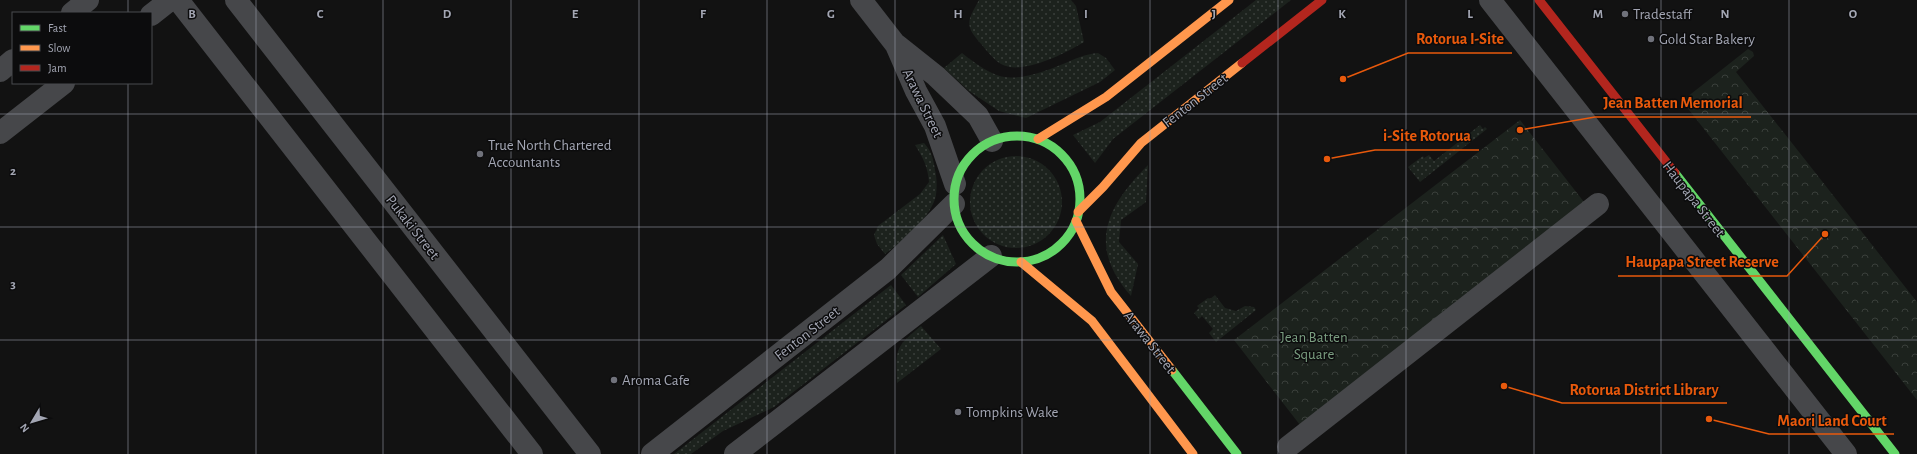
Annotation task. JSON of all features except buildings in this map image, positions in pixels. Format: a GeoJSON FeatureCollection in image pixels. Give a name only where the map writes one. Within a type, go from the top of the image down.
{"type":"FeatureCollection","features":[{"type":"Feature","properties":{"kind":"main road"},"geometry":{"type":"LineString","coordinates":[[1038,139],[1106,97],[1229,0]]}},
{"type":"Feature","properties":{"kind":"main road","name":"Fenton Street"},"geometry":{"type":"LineString","coordinates":[[1077,216],[1141,143],[1322,0]]}},
{"type":"Feature","properties":{"kind":"main road","name":"Haupapa Street"},"geometry":{"type":"LineString","coordinates":[[1539,0],[1895,454]]}},
{"type":"Feature","properties":{"kind":"main road"},"geometry":{"type":"LineString","coordinates":[[1007,136],[1023,136],[1038,139],[1054,148],[1066,161],[1076,176],[1080,194],[1077,216],[1063,242],[1044,256],[1021,262],[1005,261],[991,256],[973,244],[960,226],[955,194],[963,166],[975,151],[992,141],[1007,136]]}},
{"type":"Feature","properties":{"kind":"main road","name":"Arawa Street"},"geometry":{"type":"LineString","coordinates":[[1077,216],[1111,292],[1237,454]]}},
{"type":"Feature","properties":{"kind":"main road"},"geometry":{"type":"LineString","coordinates":[[1021,262],[1092,321],[1193,454]]}},
{"type":"Feature","properties":{"kind":"street"},"geometry":{"type":"LineString","coordinates":[[73,12],[88,0]]}},
{"type":"Feature","properties":{"kind":"street"},"geometry":{"type":"LineString","coordinates":[[152,14],[170,0]]}},
{"type":"Feature","properties":{"kind":"street"},"geometry":{"type":"LineString","coordinates":[[178,0],[532,454]]}},
{"type":"Feature","properties":{"kind":"street","name":"Pukaki Street"},"geometry":{"type":"LineString","coordinates":[[236,0],[590,454]]}},
{"type":"Feature","properties":{"kind":"street","name":"Arawa Street"},"geometry":{"type":"LineString","coordinates":[[861,0],[896,45],[936,76],[978,116],[992,141]]}},
{"type":"Feature","properties":{"kind":"street"},"geometry":{"type":"LineString","coordinates":[[1490,0],[1846,454]]}},
{"type":"Feature","properties":{"kind":"street","name":"Arawa Street"},"geometry":{"type":"LineString","coordinates":[[896,45],[916,91],[935,126],[955,194]]}},
{"type":"Feature","properties":{"kind":"street"},"geometry":{"type":"LineString","coordinates":[[0,70],[12,61]]}},
{"type":"Feature","properties":{"kind":"street"},"geometry":{"type":"LineString","coordinates":[[0,133],[63,84]]}},
{"type":"Feature","properties":{"kind":"street","name":"Fenton Street"},"geometry":{"type":"LineString","coordinates":[[652,454],[888,269],[955,194]]}},
{"type":"Feature","properties":{"kind":"street"},"geometry":{"type":"LineString","coordinates":[[1288,447],[1598,204]]}},
{"type":"Feature","properties":{"kind":"street"},"geometry":{"type":"LineString","coordinates":[[735,454],[991,256]]}},
{"type":"Feature","properties":{"kind":"green space"},"geometry":{"type":"Polygon","coordinates":[[[979,0],[1071,0],[1076,6],[1084,42],[1044,62],[1020,67],[1010,67],[1001,64],[988,53],[972,33],[970,28],[970,19],[979,0]]]}},
{"type":"Feature","properties":{"kind":"green space"},"geometry":{"type":"Polygon","coordinates":[[[1256,0],[1291,0],[1113,139],[1095,163],[1073,135],[1100,122],[1256,0]]]}},
{"type":"Feature","properties":{"kind":"green space"},"geometry":{"type":"Polygon","coordinates":[[[1748,49],[1753,52],[1754,56],[1736,72],[1917,302],[1917,400],[1682,101],[1748,49]]]}},
{"type":"Feature","properties":{"kind":"green space"},"geometry":{"type":"Polygon","coordinates":[[[962,53],[988,71],[1000,76],[1009,77],[1028,76],[1089,54],[1098,53],[1106,58],[1115,70],[1100,82],[1026,118],[999,111],[969,91],[944,68],[962,53]]]}},
{"type":"Feature","properties":{"kind":"green space","name":"Jean Batten Square"},"geometry":{"type":"Polygon","coordinates":[[[1520,120],[1584,202],[1300,425],[1234,340],[1520,120]]]}},
{"type":"Feature","properties":{"kind":"green space"},"geometry":{"type":"Polygon","coordinates":[[[1480,125],[1483,129],[1485,127],[1487,129],[1420,182],[1408,167],[1423,156],[1424,158],[1429,155],[1434,161],[1480,125]]]}},
{"type":"Feature","properties":{"kind":"green space"},"geometry":{"type":"Polygon","coordinates":[[[924,143],[932,155],[936,173],[937,189],[934,203],[916,228],[900,243],[885,254],[877,244],[874,235],[878,226],[920,194],[929,182],[925,163],[915,145],[924,143]]]}},
{"type":"Feature","properties":{"kind":"green space"},"geometry":{"type":"Polygon","coordinates":[[[1016,156],[1034,160],[1048,170],[1058,184],[1062,202],[1058,220],[1048,234],[1034,244],[1016,248],[998,244],[984,234],[974,220],[970,202],[974,184],[984,170],[998,160],[1016,156]]]}},
{"type":"Feature","properties":{"kind":"green space"},"geometry":{"type":"Polygon","coordinates":[[[1148,165],[1146,202],[1121,220],[1119,242],[1138,264],[1131,296],[1117,278],[1109,260],[1106,244],[1107,228],[1121,196],[1148,165]]]}},
{"type":"Feature","properties":{"kind":"green space"},"geometry":{"type":"Polygon","coordinates":[[[943,235],[956,264],[918,297],[901,275],[943,235]]]}},
{"type":"Feature","properties":{"kind":"green space"},"geometry":{"type":"Polygon","coordinates":[[[891,285],[906,305],[774,407],[723,431],[691,454],[674,454],[891,285]]]}},
{"type":"Feature","properties":{"kind":"green space"},"geometry":{"type":"Polygon","coordinates":[[[1215,295],[1225,308],[1236,311],[1245,306],[1254,307],[1256,310],[1216,342],[1209,333],[1213,329],[1202,316],[1199,319],[1194,313],[1199,308],[1197,306],[1215,295]]]}},
{"type":"Feature","properties":{"kind":"green space"},"geometry":{"type":"Polygon","coordinates":[[[921,326],[941,349],[897,383],[898,350],[906,339],[921,326]]]}},
{"type":"Feature","properties":{"kind":"traffic: fast"},"geometry":{"type":"LineString","coordinates":[[1017,136],[1041,141],[1052,147],[1065,159],[1075,175],[1080,199],[1075,223],[1069,234],[1057,247],[1041,257],[1017,262],[993,257],[982,251],[969,239],[959,223],[954,199],[959,175],[965,164],[977,151],[993,141],[1017,136]]}},
{"type":"Feature","properties":{"kind":"traffic: fast"},"geometry":{"type":"LineString","coordinates":[[1675,173],[1895,454]]}},
{"type":"Feature","properties":{"kind":"traffic: fast"},"geometry":{"type":"LineString","coordinates":[[1172,370],[1237,454]]}},
{"type":"Feature","properties":{"kind":"traffic: slow"},"geometry":{"type":"LineString","coordinates":[[1038,139],[1106,97],[1229,0]]}},
{"type":"Feature","properties":{"kind":"traffic: slow"},"geometry":{"type":"LineString","coordinates":[[1078,212],[1103,187],[1141,143],[1242,63]]}},
{"type":"Feature","properties":{"kind":"traffic: slow"},"geometry":{"type":"LineString","coordinates":[[1076,221],[1111,292],[1172,370]]}},
{"type":"Feature","properties":{"kind":"traffic: slow"},"geometry":{"type":"LineString","coordinates":[[1021,262],[1092,321],[1193,454]]}},
{"type":"Feature","properties":{"kind":"traffic: jam"},"geometry":{"type":"LineString","coordinates":[[1242,63],[1322,0]]}},
{"type":"Feature","properties":{"kind":"traffic: jam"},"geometry":{"type":"LineString","coordinates":[[1539,0],[1675,173]]}},
{"type":"Feature","properties":{"kind":"place","name":"Tradestaff"},"geometry":{"type":"Point","coordinates":[1625,14]}},
{"type":"Feature","properties":{"kind":"place","name":"Gold Star Bakery"},"geometry":{"type":"Point","coordinates":[1651,39]}},
{"type":"Feature","properties":{"kind":"place","name":"Rotorua I-Site"},"geometry":{"type":"Point","coordinates":[1343,79]}},
{"type":"Feature","properties":{"kind":"place","name":"Jean Batten Memorial"},"geometry":{"type":"Point","coordinates":[1520,130]}},
{"type":"Feature","properties":{"kind":"place","name":"True North Chartered Accountants"},"geometry":{"type":"Point","coordinates":[480,154]}},
{"type":"Feature","properties":{"kind":"place","name":"i-Site Rotorua"},"geometry":{"type":"Point","coordinates":[1327,159]}},
{"type":"Feature","properties":{"kind":"place","name":"Haupapa Street Reserve"},"geometry":{"type":"Point","coordinates":[1825,234]}},
{"type":"Feature","properties":{"kind":"place","name":"Aroma Cafe"},"geometry":{"type":"Point","coordinates":[614,380]}},
{"type":"Feature","properties":{"kind":"place","name":"Rotorua District Library"},"geometry":{"type":"Point","coordinates":[1504,386]}},
{"type":"Feature","properties":{"kind":"place","name":"Tompkins Wake"},"geometry":{"type":"Point","coordinates":[958,412]}},
{"type":"Feature","properties":{"kind":"place","name":"Maori Land Court"},"geometry":{"type":"Point","coordinates":[1709,419]}}]}
